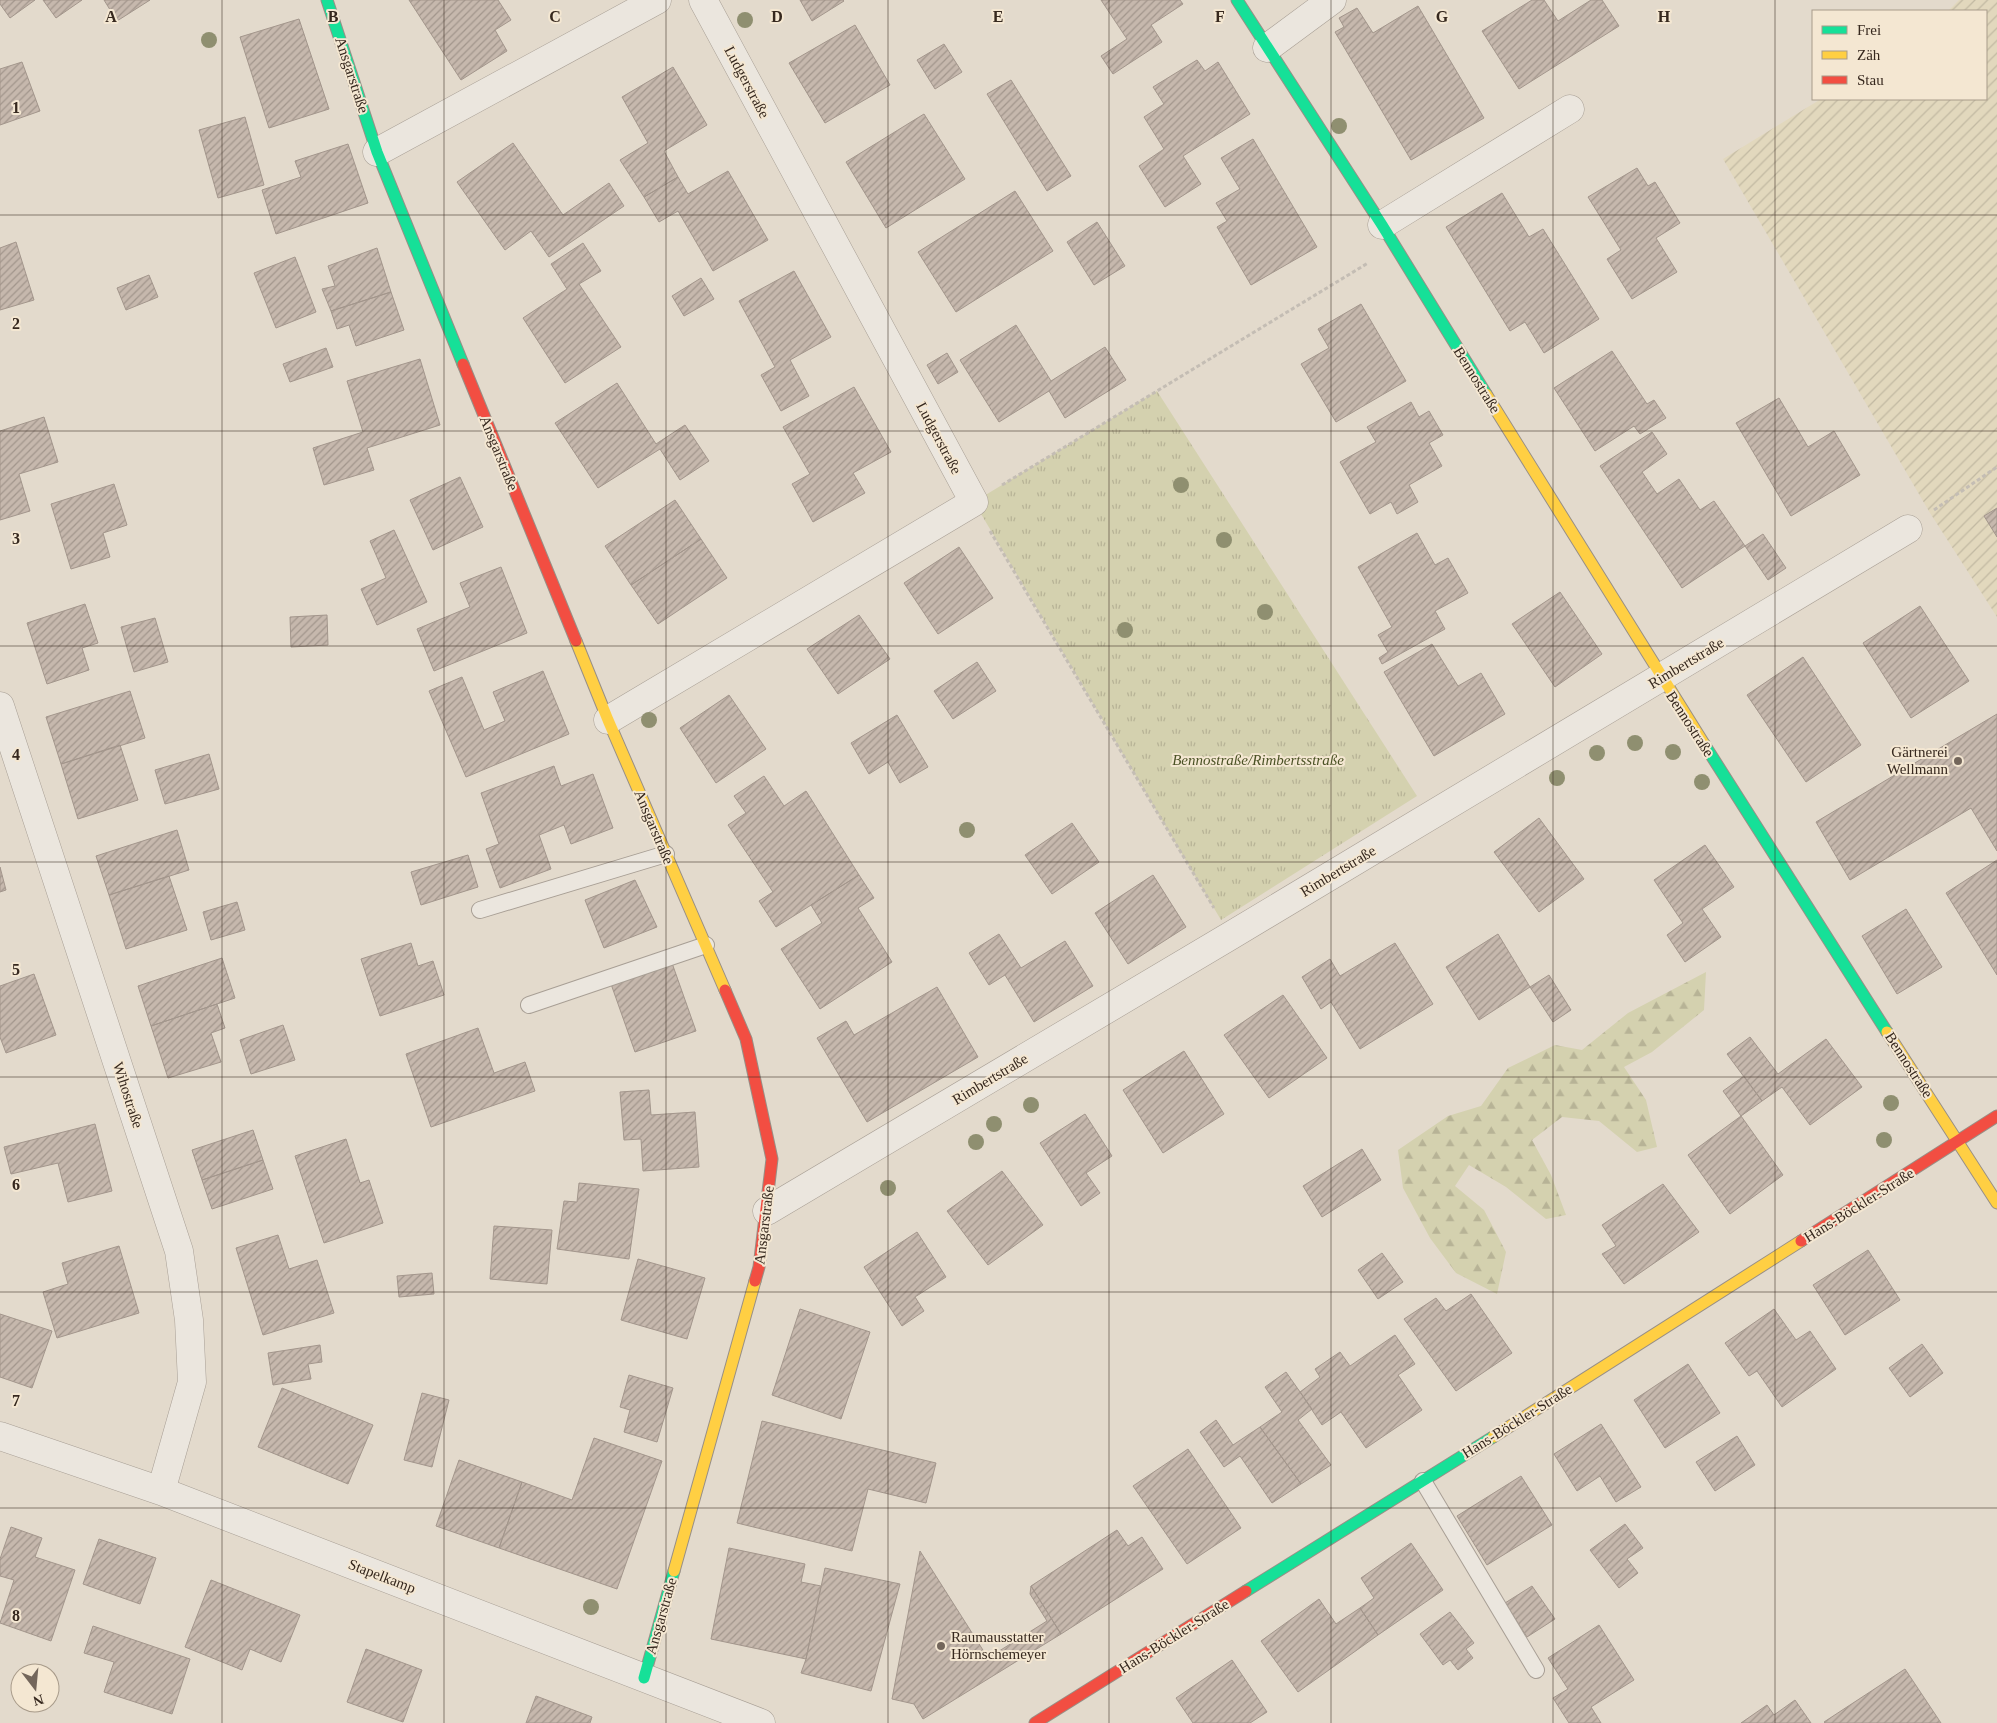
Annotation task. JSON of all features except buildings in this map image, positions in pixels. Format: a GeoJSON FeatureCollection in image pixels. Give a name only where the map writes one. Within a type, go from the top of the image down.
{"type":"FeatureCollection","features":[{"type":"Feature","properties":{"kind":"street","name":"Ansgarstraße"},"geometry":{"type":"LineString","coordinates":[[327,0],[377,152],[608,720],[746,1039],[772,1159],[759,1267],[644,1678]]}},
{"type":"Feature","properties":{"kind":"street"},"geometry":{"type":"LineString","coordinates":[[377,152],[657,0]]}},
{"type":"Feature","properties":{"kind":"street","name":"Ludgerstraße"},"geometry":{"type":"LineString","coordinates":[[703,0],[974,502]]}},
{"type":"Feature","properties":{"kind":"street","name":"Bennostraße"},"geometry":{"type":"LineString","coordinates":[[1237,0],[1388,236],[1661,678],[1997,1203]]}},
{"type":"Feature","properties":{"kind":"street"},"geometry":{"type":"LineString","coordinates":[[1267,48],[1332,0]]}},
{"type":"Feature","properties":{"kind":"street"},"geometry":{"type":"LineString","coordinates":[[1388,236],[1570,109]]}},
{"type":"Feature","properties":{"kind":"street"},"geometry":{"type":"LineString","coordinates":[[608,720],[974,502]]}},
{"type":"Feature","properties":{"kind":"street","name":"Rimbertstraße"},"geometry":{"type":"LineString","coordinates":[[767,1211],[1908,529]]}},
{"type":"Feature","properties":{"kind":"street","name":"Wihostraße"},"geometry":{"type":"LineString","coordinates":[[0,706],[179,1251],[189,1320],[192,1382],[161,1491]]}},
{"type":"Feature","properties":{"kind":"street","name":"Hans-Böckler-Straße"},"geometry":{"type":"LineString","coordinates":[[1035,1723],[1423,1481],[1959,1142],[1997,1116]]}},
{"type":"Feature","properties":{"kind":"street","name":"Stapelkamp"},"geometry":{"type":"LineString","coordinates":[[0,1436],[161,1491],[761,1723]]}},
{"type":"Feature","properties":{"kind":"lane"},"geometry":{"type":"LineString","coordinates":[[480,910],[666,854]]}},
{"type":"Feature","properties":{"kind":"lane"},"geometry":{"type":"LineString","coordinates":[[529,1005],[706,945]]}},
{"type":"Feature","properties":{"kind":"lane"},"geometry":{"type":"LineString","coordinates":[[1423,1481],[1536,1670]]}},
{"type":"Feature","properties":{"kind":"path"},"geometry":{"type":"LineString","coordinates":[[1230,936],[974,502],[1388,236]]}},
{"type":"Feature","properties":{"kind":"path"},"geometry":{"type":"LineString","coordinates":[[1908,529],[1997,467]]}},
{"type":"Feature","properties":{"kind":"shaded area"},"geometry":{"type":"Polygon","coordinates":[[[1959,0],[1997,0],[1997,617],[1930,513],[1723,159],[1819,100],[1987,100],[1987,10],[1949,10],[1959,0]]]}},
{"type":"Feature","properties":{"kind":"green space","name":"Bennostraße/Rimbertsstraße"},"geometry":{"type":"Polygon","coordinates":[[[1157,391],[1417,796],[1221,920],[974,502],[1157,391]]]}},
{"type":"Feature","properties":{"kind":"green space"},"geometry":{"type":"Polygon","coordinates":[[[1706,972],[1704,1010],[1652,1052],[1624,1067],[1646,1100],[1657,1147],[1637,1152],[1599,1121],[1562,1117],[1532,1140],[1551,1175],[1566,1215],[1546,1219],[1506,1187],[1469,1165],[1455,1186],[1484,1210],[1506,1252],[1497,1294],[1456,1273],[1430,1238],[1403,1188],[1398,1150],[1448,1116],[1481,1106],[1508,1068],[1555,1045],[1582,1050],[1628,1013],[1706,972]]]}},
{"type":"Feature","properties":{"kind":"traffic: fast"},"geometry":{"type":"LineString","coordinates":[[327,0],[377,152],[463,364]]}},
{"type":"Feature","properties":{"kind":"traffic: fast"},"geometry":{"type":"LineString","coordinates":[[1237,0],[1382,225],[1486,394]]}},
{"type":"Feature","properties":{"kind":"traffic: fast"},"geometry":{"type":"LineString","coordinates":[[1704,744],[1887,1032]]}},
{"type":"Feature","properties":{"kind":"traffic: fast"},"geometry":{"type":"LineString","coordinates":[[1246,1591],[1493,1437]]}},
{"type":"Feature","properties":{"kind":"traffic: fast"},"geometry":{"type":"LineString","coordinates":[[644,1678],[674,1571]]}},
{"type":"Feature","properties":{"kind":"traffic: slow"},"geometry":{"type":"LineString","coordinates":[[1486,394],[1704,744]]}},
{"type":"Feature","properties":{"kind":"traffic: slow"},"geometry":{"type":"LineString","coordinates":[[576,641],[608,720],[725,990]]}},
{"type":"Feature","properties":{"kind":"traffic: slow"},"geometry":{"type":"LineString","coordinates":[[1887,1032],[1997,1203]]}},
{"type":"Feature","properties":{"kind":"traffic: slow"},"geometry":{"type":"LineString","coordinates":[[1493,1437],[1801,1241]]}},
{"type":"Feature","properties":{"kind":"traffic: slow"},"geometry":{"type":"LineString","coordinates":[[674,1571],[755,1281]]}},
{"type":"Feature","properties":{"kind":"traffic: jam"},"geometry":{"type":"LineString","coordinates":[[463,364],[576,641]]}},
{"type":"Feature","properties":{"kind":"traffic: jam"},"geometry":{"type":"LineString","coordinates":[[725,990],[746,1039],[772,1159],[759,1267],[755,1281]]}},
{"type":"Feature","properties":{"kind":"traffic: jam"},"geometry":{"type":"LineString","coordinates":[[1801,1241],[1997,1116]]}},
{"type":"Feature","properties":{"kind":"traffic: jam"},"geometry":{"type":"LineString","coordinates":[[1035,1723],[1246,1591]]}},
{"type":"Feature","properties":{"kind":"place","name":"Gärtnerei Wellmann"},"geometry":{"type":"Point","coordinates":[1958,761]}},
{"type":"Feature","properties":{"kind":"place","name":"Raumausstatter Hörnschemeyer"},"geometry":{"type":"Point","coordinates":[941,1646]}}]}
